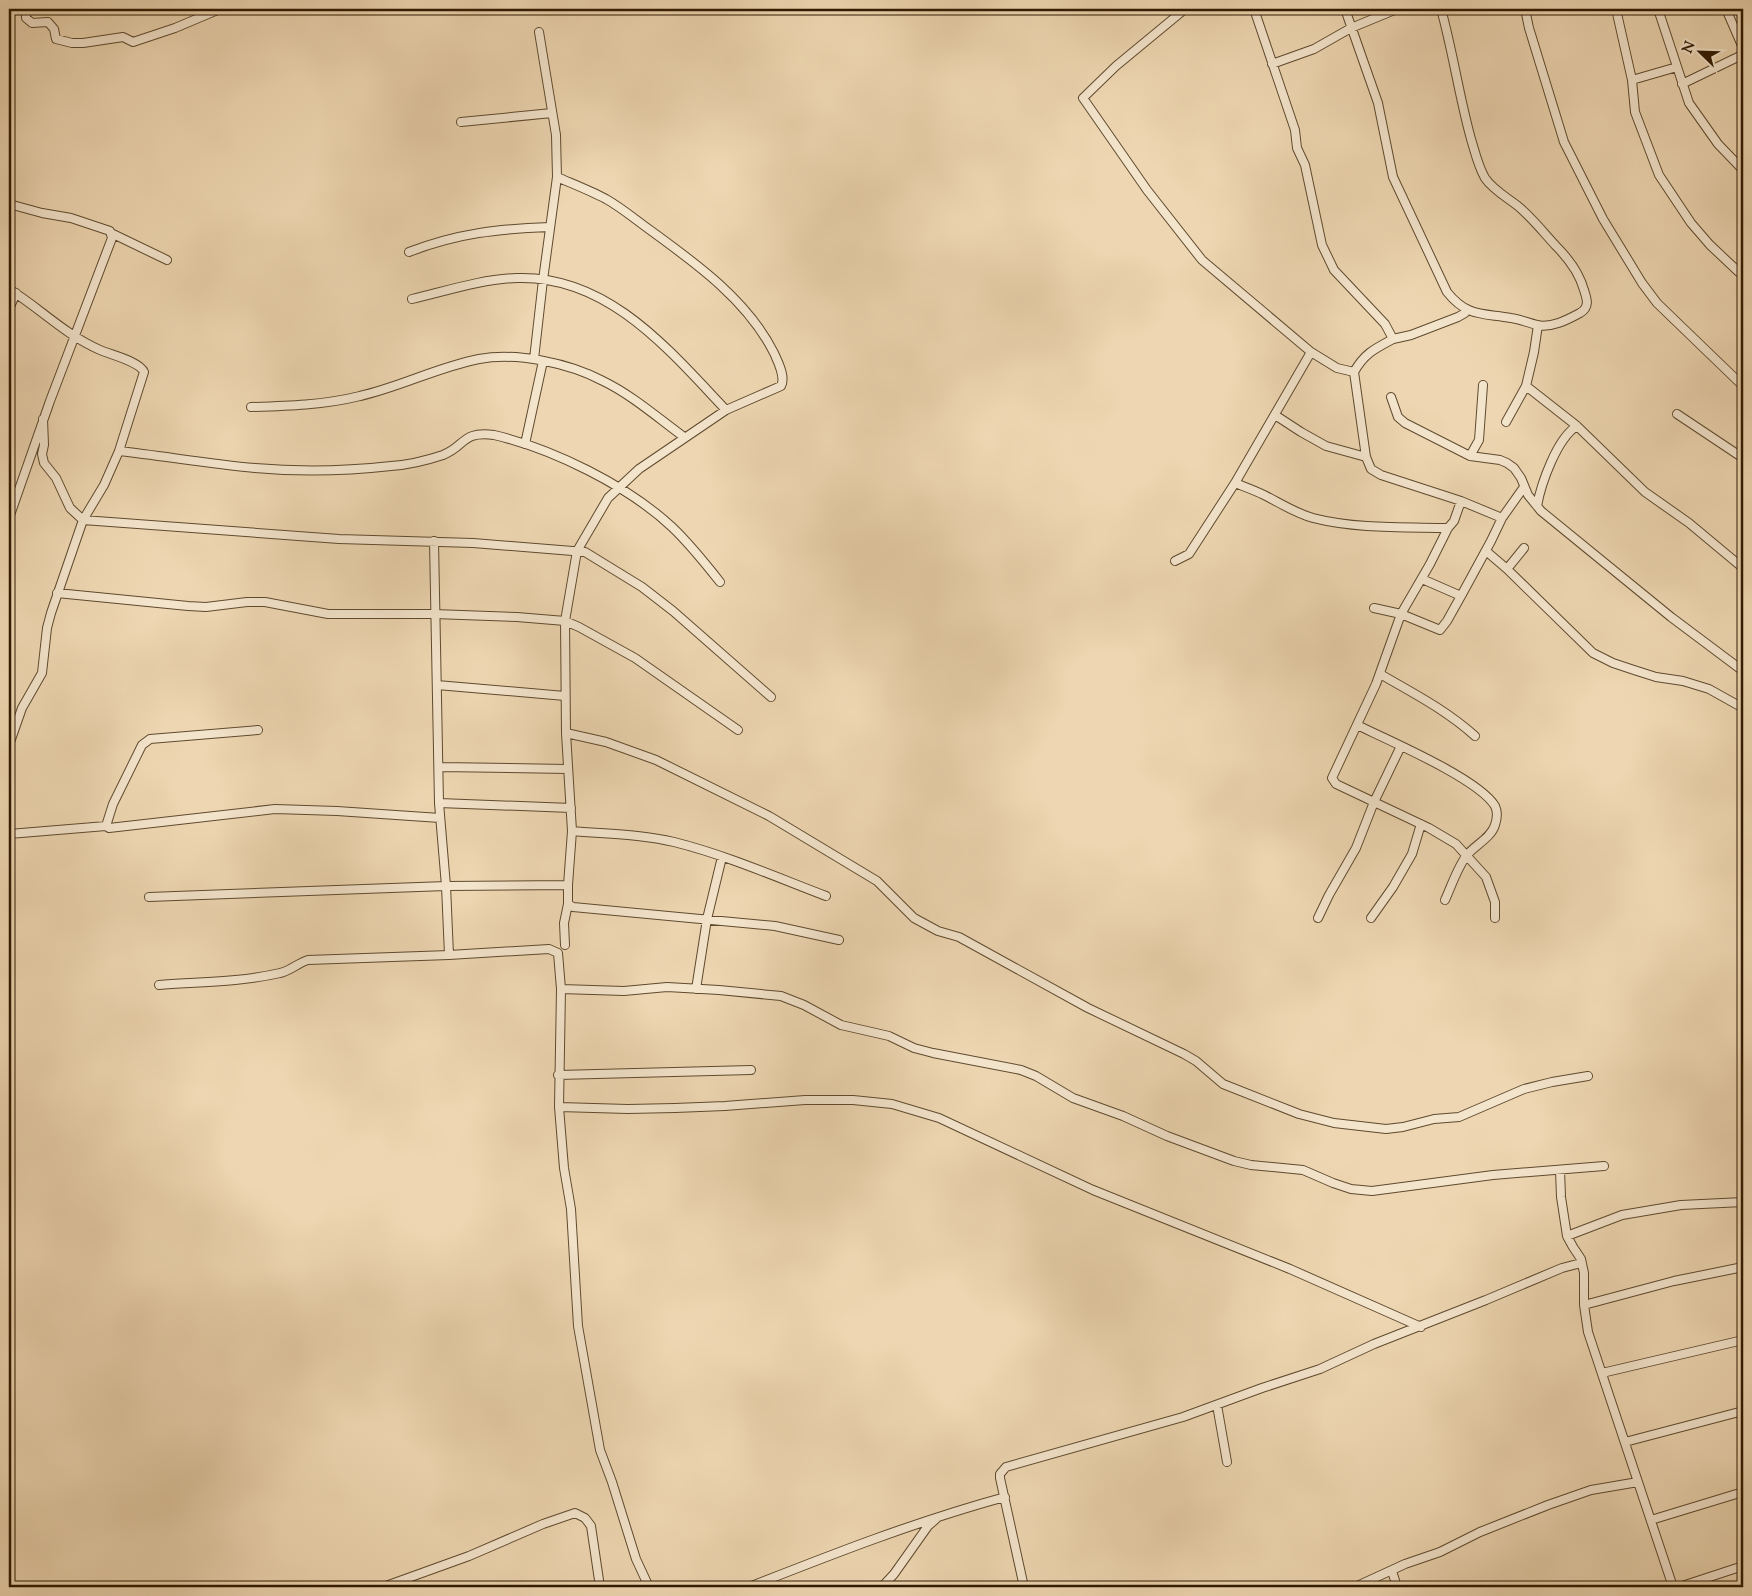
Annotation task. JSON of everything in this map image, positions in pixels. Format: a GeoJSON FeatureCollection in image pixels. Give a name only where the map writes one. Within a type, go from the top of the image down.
{"type":"FeatureCollection","features":[{"type":"Feature","properties":{"kind":"street"},"geometry":{"type":"LineString","coordinates":[[26,9],[26,18],[32,23],[48,22],[54,29],[56,39],[72,43],[122,37],[133,42],[175,28],[220,9]]}},
{"type":"Feature","properties":{"kind":"street"},"geometry":{"type":"LineString","coordinates":[[1185,9],[1116,66],[1082,98],[1147,190],[1202,260],[1311,352],[1337,368],[1354,372]]}},
{"type":"Feature","properties":{"kind":"street"},"geometry":{"type":"LineString","coordinates":[[1254,9],[1295,130],[1297,148],[1304,165],[1322,245],[1334,270],[1385,324],[1393,339]]}},
{"type":"Feature","properties":{"kind":"street"},"geometry":{"type":"LineString","coordinates":[[1344,9],[1378,103],[1391,170],[1399,192],[1447,292],[1466,309],[1488,316],[1511,318],[1538,325],[1552,325],[1572,317],[1583,311],[1587,306],[1588,300],[1581,280],[1572,262],[1562,251],[1526,213],[1492,187],[1485,178],[1478,162],[1464,114],[1441,9]]}},
{"type":"Feature","properties":{"kind":"street"},"geometry":{"type":"LineString","coordinates":[[1272,64],[1314,49],[1351,28],[1397,9]]}},
{"type":"Feature","properties":{"kind":"street"},"geometry":{"type":"LineString","coordinates":[[1525,9],[1529,28],[1564,142],[1603,219],[1642,283],[1657,303],[1743,386]]}},
{"type":"Feature","properties":{"kind":"street"},"geometry":{"type":"LineString","coordinates":[[1616,9],[1632,80],[1635,112],[1659,175],[1691,223],[1710,245],[1743,276]]}},
{"type":"Feature","properties":{"kind":"street"},"geometry":{"type":"LineString","coordinates":[[1658,9],[1676,67],[1694,112],[1718,144],[1743,170]]}},
{"type":"Feature","properties":{"kind":"street"},"geometry":{"type":"LineString","coordinates":[[1682,84],[1743,52],[1726,9]]}},
{"type":"Feature","properties":{"kind":"street"},"geometry":{"type":"LineString","coordinates":[[534,359],[557,177],[557,154],[552,113],[539,32]]}},
{"type":"Feature","properties":{"kind":"street"},"geometry":{"type":"LineString","coordinates":[[1632,80],[1676,67]]}},
{"type":"Feature","properties":{"kind":"street"},"geometry":{"type":"LineString","coordinates":[[461,122],[552,113]]}},
{"type":"Feature","properties":{"kind":"street"},"geometry":{"type":"LineString","coordinates":[[557,177],[607,200],[670,244],[722,287],[756,323],[776,358],[783,378],[781,386],[726,410],[639,469],[619,487],[603,506],[577,551],[565,621],[566,733],[572,832],[564,945]]}},
{"type":"Feature","properties":{"kind":"street"},"geometry":{"type":"LineString","coordinates":[[9,204],[42,213],[71,218],[111,232],[167,260]]}},
{"type":"Feature","properties":{"kind":"street"},"geometry":{"type":"LineString","coordinates":[[409,252],[464,234],[512,228],[550,227]]}},
{"type":"Feature","properties":{"kind":"street"},"geometry":{"type":"LineString","coordinates":[[9,518],[112,238],[111,232]]}},
{"type":"Feature","properties":{"kind":"street"},"geometry":{"type":"LineString","coordinates":[[412,299],[492,281],[517,278],[543,280],[572,286],[600,297],[630,316],[726,410]]}},
{"type":"Feature","properties":{"kind":"street"},"geometry":{"type":"LineString","coordinates":[[9,310],[12,291],[74,337],[110,355],[138,365],[143,370],[144,375],[119,450],[104,485],[83,520],[57,593],[47,628],[42,673],[22,708],[9,745]]}},
{"type":"Feature","properties":{"kind":"street"},"geometry":{"type":"LineString","coordinates":[[1466,309],[1465,313],[1458,317],[1411,336],[1393,339],[1371,350],[1360,361],[1354,372],[1366,457],[1375,472],[1461,501],[1502,518]]}},
{"type":"Feature","properties":{"kind":"street"},"geometry":{"type":"LineString","coordinates":[[1506,422],[1526,386],[1538,325]]}},
{"type":"Feature","properties":{"kind":"street"},"geometry":{"type":"LineString","coordinates":[[1175,561],[1189,554],[1235,483],[1311,352]]}},
{"type":"Feature","properties":{"kind":"street"},"geometry":{"type":"LineString","coordinates":[[251,407],[300,405],[343,400],[362,396],[479,359],[508,356],[553,363],[603,380],[684,437]]}},
{"type":"Feature","properties":{"kind":"street"},"geometry":{"type":"LineString","coordinates":[[525,444],[543,361]]}},
{"type":"Feature","properties":{"kind":"street"},"geometry":{"type":"LineString","coordinates":[[1470,456],[1479,440],[1483,385]]}},
{"type":"Feature","properties":{"kind":"street"},"geometry":{"type":"LineString","coordinates":[[1526,386],[1577,426],[1645,492],[1689,523],[1743,568]]}},
{"type":"Feature","properties":{"kind":"street"},"geometry":{"type":"LineString","coordinates":[[1391,397],[1398,417],[1405,423],[1470,456],[1500,460],[1507,463],[1517,473],[1536,506],[1558,526],[1743,672]]}},
{"type":"Feature","properties":{"kind":"street"},"geometry":{"type":"LineString","coordinates":[[1677,414],[1743,458]]}},
{"type":"Feature","properties":{"kind":"street"},"geometry":{"type":"LineString","coordinates":[[1275,415],[1326,446],[1366,457]]}},
{"type":"Feature","properties":{"kind":"street"},"geometry":{"type":"LineString","coordinates":[[44,419],[42,454],[44,463],[56,478],[70,508],[83,520],[339,539],[482,543],[577,551],[590,554],[673,611],[771,697]]}},
{"type":"Feature","properties":{"kind":"street"},"geometry":{"type":"LineString","coordinates":[[1536,506],[1552,460],[1569,433],[1577,426]]}},
{"type":"Feature","properties":{"kind":"street"},"geometry":{"type":"LineString","coordinates":[[119,450],[255,468],[344,470],[394,466],[442,455],[451,451],[465,438],[478,434],[494,435],[525,444],[570,462],[619,487],[671,526],[687,542],[720,582]]}},
{"type":"Feature","properties":{"kind":"street"},"geometry":{"type":"LineString","coordinates":[[1235,483],[1262,494],[1295,512],[1312,518],[1332,522],[1382,526],[1448,528]]}},
{"type":"Feature","properties":{"kind":"street"},"geometry":{"type":"LineString","coordinates":[[1374,608],[1401,614],[1440,630],[1447,621],[1486,551],[1502,518],[1524,487]]}},
{"type":"Feature","properties":{"kind":"street"},"geometry":{"type":"LineString","coordinates":[[1461,501],[1454,521],[1448,528],[1422,579],[1401,614],[1380,674],[1333,775],[1333,781],[1444,835],[1456,844],[1486,877],[1495,902],[1495,918]]}},
{"type":"Feature","properties":{"kind":"street"},"geometry":{"type":"LineString","coordinates":[[434,541],[434,614],[440,767],[439,803],[446,886],[449,955]]}},
{"type":"Feature","properties":{"kind":"street"},"geometry":{"type":"LineString","coordinates":[[1507,569],[1524,548]]}},
{"type":"Feature","properties":{"kind":"street"},"geometry":{"type":"LineString","coordinates":[[1486,551],[1507,569],[1593,654],[1649,675],[1709,688],[1743,708]]}},
{"type":"Feature","properties":{"kind":"street"},"geometry":{"type":"LineString","coordinates":[[1422,579],[1457,596],[1461,596]]}},
{"type":"Feature","properties":{"kind":"street"},"geometry":{"type":"LineString","coordinates":[[57,593],[206,607],[247,602],[265,602],[328,614],[434,614],[565,621],[635,658],[738,730]]}},
{"type":"Feature","properties":{"kind":"street"},"geometry":{"type":"LineString","coordinates":[[1380,674],[1442,709],[1475,736]]}},
{"type":"Feature","properties":{"kind":"street"},"geometry":{"type":"LineString","coordinates":[[437,685],[565,696]]}},
{"type":"Feature","properties":{"kind":"street"},"geometry":{"type":"LineString","coordinates":[[1357,726],[1401,746],[1476,788],[1496,808],[1496,820],[1492,831],[1466,856],[1445,900]]}},
{"type":"Feature","properties":{"kind":"street"},"geometry":{"type":"LineString","coordinates":[[106,826],[113,804],[139,750],[146,740],[258,730]]}},
{"type":"Feature","properties":{"kind":"street"},"geometry":{"type":"LineString","coordinates":[[566,733],[620,747],[656,760],[769,816],[877,881],[914,918],[938,931],[959,937],[1088,1008],[1184,1054],[1196,1061],[1223,1084],[1299,1114],[1334,1123],[1371,1128],[1403,1127],[1430,1120],[1458,1117],[1524,1089],[1588,1076]]}},
{"type":"Feature","properties":{"kind":"street"},"geometry":{"type":"LineString","coordinates":[[1318,918],[1329,894],[1356,848],[1374,802],[1401,746]]}},
{"type":"Feature","properties":{"kind":"street"},"geometry":{"type":"LineString","coordinates":[[440,767],[568,769]]}},
{"type":"Feature","properties":{"kind":"street"},"geometry":{"type":"LineString","coordinates":[[439,803],[572,808]]}},
{"type":"Feature","properties":{"kind":"street"},"geometry":{"type":"LineString","coordinates":[[9,834],[106,826],[109,828],[275,809],[440,818]]}},
{"type":"Feature","properties":{"kind":"street"},"geometry":{"type":"LineString","coordinates":[[1371,918],[1394,887],[1412,854],[1421,824]]}},
{"type":"Feature","properties":{"kind":"street"},"geometry":{"type":"LineString","coordinates":[[572,832],[645,837],[700,849],[826,896]]}},
{"type":"Feature","properties":{"kind":"street"},"geometry":{"type":"LineString","coordinates":[[696,989],[707,919],[722,857]]}},
{"type":"Feature","properties":{"kind":"street"},"geometry":{"type":"LineString","coordinates":[[149,897],[446,886],[568,885]]}},
{"type":"Feature","properties":{"kind":"street"},"geometry":{"type":"LineString","coordinates":[[568,904],[774,926],[839,940]]}},
{"type":"Feature","properties":{"kind":"street"},"geometry":{"type":"LineString","coordinates":[[159,985],[233,980],[281,973],[308,960],[552,949],[556,951],[559,956],[561,989],[558,1075],[559,1107],[564,1168],[571,1210],[578,1326],[600,1450],[636,1559],[649,1587]]}},
{"type":"Feature","properties":{"kind":"street"},"geometry":{"type":"LineString","coordinates":[[561,989],[624,991],[656,987],[719,990],[791,999],[841,1025],[889,1036],[914,1048],[1021,1070],[1036,1076],[1073,1098],[1234,1161],[1251,1165],[1303,1170],[1351,1189],[1372,1191],[1493,1175],[1604,1166]]}},
{"type":"Feature","properties":{"kind":"street"},"geometry":{"type":"LineString","coordinates":[[558,1075],[751,1070]]}},
{"type":"Feature","properties":{"kind":"street"},"geometry":{"type":"LineString","coordinates":[[559,1107],[628,1109],[805,1100],[853,1100],[892,1104],[939,1118],[1093,1190],[1290,1268],[1421,1327]]}},
{"type":"Feature","properties":{"kind":"street"},"geometry":{"type":"LineString","coordinates":[[1560,1170],[1561,1197],[1567,1236],[1581,1259],[1584,1273],[1584,1305],[1588,1332],[1673,1587]]}},
{"type":"Feature","properties":{"kind":"street"},"geometry":{"type":"LineString","coordinates":[[1567,1236],[1622,1215],[1681,1204],[1743,1202]]}},
{"type":"Feature","properties":{"kind":"street"},"geometry":{"type":"LineString","coordinates":[[1024,1587],[1000,1474],[1006,1467],[1183,1417],[1329,1366],[1374,1344],[1421,1327],[1562,1268],[1581,1263]]}},
{"type":"Feature","properties":{"kind":"street"},"geometry":{"type":"LineString","coordinates":[[1584,1305],[1674,1281],[1743,1267]]}},
{"type":"Feature","properties":{"kind":"street"},"geometry":{"type":"LineString","coordinates":[[1602,1373],[1743,1340]]}},
{"type":"Feature","properties":{"kind":"street"},"geometry":{"type":"LineString","coordinates":[[1217,1405],[1227,1462]]}},
{"type":"Feature","properties":{"kind":"street"},"geometry":{"type":"LineString","coordinates":[[1625,1442],[1743,1411]]}},
{"type":"Feature","properties":{"kind":"street"},"geometry":{"type":"LineString","coordinates":[[1355,1587],[1440,1552],[1480,1532],[1548,1505],[1591,1490],[1638,1482]]}},
{"type":"Feature","properties":{"kind":"street"},"geometry":{"type":"LineString","coordinates":[[1651,1520],[1743,1492]]}},
{"type":"Feature","properties":{"kind":"street"},"geometry":{"type":"LineString","coordinates":[[749,1587],[863,1542],[944,1514],[1005,1496]]}},
{"type":"Feature","properties":{"kind":"street"},"geometry":{"type":"LineString","coordinates":[[383,1587],[469,1556],[542,1524],[576,1513],[585,1518],[591,1526],[600,1587]]}},
{"type":"Feature","properties":{"kind":"street"},"geometry":{"type":"LineString","coordinates":[[882,1587],[894,1574],[928,1526],[944,1514]]}},
{"type":"Feature","properties":{"kind":"street"},"geometry":{"type":"LineString","coordinates":[[1679,1587],[1743,1566]]}},
{"type":"Feature","properties":{"kind":"street"},"geometry":{"type":"LineString","coordinates":[[1392,1571],[1397,1587]]}}]}
